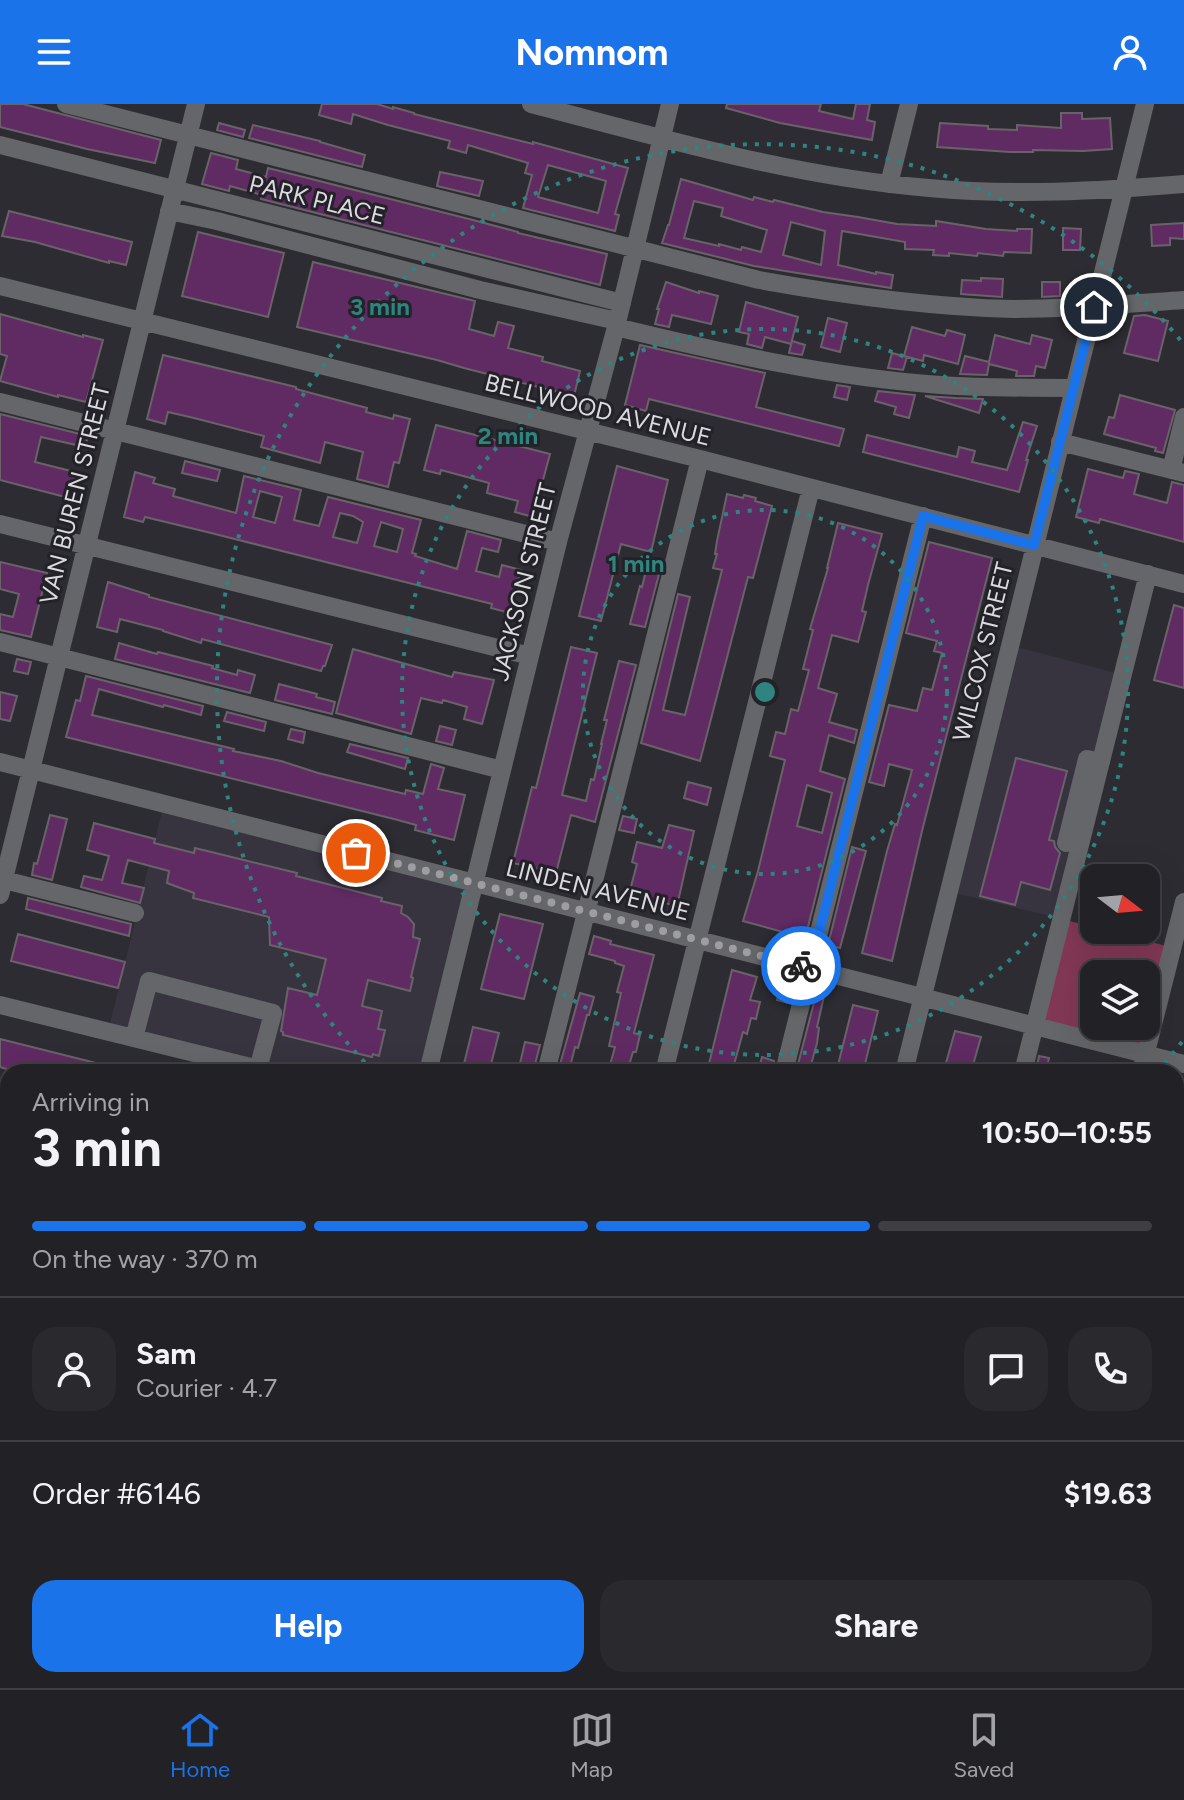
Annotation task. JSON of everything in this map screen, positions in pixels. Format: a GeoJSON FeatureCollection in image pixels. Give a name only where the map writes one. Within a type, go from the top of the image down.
{"type":"FeatureCollection","features":[{"type":"Feature","properties":{"kind":"street"},"geometry":{"type":"LineString","coordinates":[[66,104],[759,280],[853,296],[985,308],[1094,307],[1184,300]]}},
{"type":"Feature","properties":{"kind":"street","name":"VAN BUREN STREET"},"geometry":{"type":"LineString","coordinates":[[1,885],[196,104]]}},
{"type":"Feature","properties":{"kind":"street"},"geometry":{"type":"LineString","coordinates":[[531,104],[769,163],[889,184],[1025,193],[1184,184]]}},
{"type":"Feature","properties":{"kind":"street","name":"JACKSON STREET"},"geometry":{"type":"LineString","coordinates":[[430,1064],[558,542],[670,104]]}},
{"type":"Feature","properties":{"kind":"street"},"geometry":{"type":"LineString","coordinates":[[889,184],[909,104]]}},
{"type":"Feature","properties":{"kind":"street","name":"WILCOX STREET"},"geometry":{"type":"LineString","coordinates":[[906,1064],[1145,104]]}},
{"type":"Feature","properties":{"kind":"street","name":"PARK PLACE"},"geometry":{"type":"LineString","coordinates":[[0,145],[175,189],[618,317]]}},
{"type":"Feature","properties":{"kind":"street"},"geometry":{"type":"LineString","coordinates":[[169,211],[480,290],[618,317],[727,354],[858,376],[941,385],[1074,388]]}},
{"type":"Feature","properties":{"kind":"street","name":"BELLWOOD AVENUE"},"geometry":{"type":"LineString","coordinates":[[0,286],[700,459],[1184,584]]}},
{"type":"Feature","properties":{"kind":"street"},"geometry":{"type":"LineString","coordinates":[[0,402],[558,542]]}},
{"type":"Feature","properties":{"kind":"street"},"geometry":{"type":"LineString","coordinates":[[1060,442],[1177,472],[1184,417]]}},
{"type":"Feature","properties":{"kind":"street"},"geometry":{"type":"LineString","coordinates":[[548,1064],[700,459]]}},
{"type":"Feature","properties":{"kind":"street"},"geometry":{"type":"LineString","coordinates":[[666,1064],[811,488]]}},
{"type":"Feature","properties":{"kind":"street"},"geometry":{"type":"LineString","coordinates":[[786,1064],[923,516]]}},
{"type":"Feature","properties":{"kind":"street"},"geometry":{"type":"LineString","coordinates":[[0,524],[530,656]]}},
{"type":"Feature","properties":{"kind":"street"},"geometry":{"type":"LineString","coordinates":[[1025,1064],[1148,574]]}},
{"type":"Feature","properties":{"kind":"street"},"geometry":{"type":"LineString","coordinates":[[0,642],[502,770]]}},
{"type":"Feature","properties":{"kind":"street"},"geometry":{"type":"LineString","coordinates":[[1066,843],[1087,759],[1101,762]]}},
{"type":"Feature","properties":{"kind":"street","name":"LINDEN AVENUE"},"geometry":{"type":"LineString","coordinates":[[0,762],[1034,1026],[1144,1063],[1184,1064]]}},
{"type":"Feature","properties":{"kind":"street"},"geometry":{"type":"LineString","coordinates":[[1,885],[135,913]]}},
{"type":"Feature","properties":{"kind":"street"},"geometry":{"type":"LineString","coordinates":[[1144,1063],[1184,902]]}},
{"type":"Feature","properties":{"kind":"street"},"geometry":{"type":"LineString","coordinates":[[134,1038],[149,981],[273,1013],[266,1064]]}},
{"type":"Feature","properties":{"kind":"street"},"geometry":{"type":"LineString","coordinates":[[0,1005],[240,1064]]}},
{"type":"Feature","properties":{"kind":"shaded area"},"geometry":{"type":"Polygon","coordinates":[[[1013,646],[1120,674],[1058,918],[951,892],[1013,646]]]}},
{"type":"Feature","properties":{"kind":"shaded area"},"geometry":{"type":"Polygon","coordinates":[[[164,803],[470,882],[425,1064],[255,1064],[109,1028],[164,803]]]}},
{"type":"Feature","properties":{"kind":"shaded area"},"geometry":{"type":"Polygon","coordinates":[[[1065,920],[1080,924],[1080,944],[1159,944],[1170,947],[1160,987],[1160,960],[1080,960],[1080,1035],[1037,1024],[1065,920]]]}},
{"type":"Feature","properties":{"kind":"shaded area"},"geometry":{"type":"Polygon","coordinates":[[[1100,1040],[1147,1040],[1144,1051],[1100,1040]]]}},
{"type":"Feature","properties":{"kind":"building"},"geometry":{"type":"Polygon","coordinates":[[[0,104],[23,104],[161,140],[155,163],[0,127],[0,104]]]}},
{"type":"Feature","properties":{"kind":"building"},"geometry":{"type":"Polygon","coordinates":[[[322,104],[377,104],[628,168],[615,214],[619,215],[615,231],[523,208],[532,175],[525,173],[528,163],[468,145],[466,153],[448,148],[450,141],[353,114],[351,124],[319,115],[322,104]],[[548,165],[538,197],[598,213],[606,181],[548,165]]]}},
{"type":"Feature","properties":{"kind":"building"},"geometry":{"type":"Polygon","coordinates":[[[727,104],[821,104],[819,111],[853,119],[856,104],[870,104],[867,120],[875,122],[872,140],[780,123],[726,108],[727,104]]]}},
{"type":"Feature","properties":{"kind":"building"},"geometry":{"type":"Polygon","coordinates":[[[1061,113],[1082,113],[1082,119],[1110,118],[1112,149],[1010,152],[937,147],[940,123],[988,126],[988,129],[1017,130],[1017,125],[1061,128],[1061,113]]]}},
{"type":"Feature","properties":{"kind":"building"},"geometry":{"type":"Polygon","coordinates":[[[219,123],[245,130],[243,137],[217,130],[219,123]]]}},
{"type":"Feature","properties":{"kind":"building"},"geometry":{"type":"Polygon","coordinates":[[[253,125],[365,155],[362,167],[249,138],[253,125]]]}},
{"type":"Feature","properties":{"kind":"building"},"geometry":{"type":"Polygon","coordinates":[[[211,153],[238,160],[236,169],[266,177],[268,168],[607,254],[600,285],[261,199],[262,195],[230,186],[229,191],[202,184],[211,153]]]}},
{"type":"Feature","properties":{"kind":"building"},"geometry":{"type":"Polygon","coordinates":[[[440,172],[483,181],[479,196],[437,186],[440,172]]]}},
{"type":"Feature","properties":{"kind":"building"},"geometry":{"type":"Polygon","coordinates":[[[681,179],[753,200],[754,197],[774,200],[897,224],[936,226],[936,221],[986,229],[1032,229],[1031,253],[1004,252],[1003,256],[978,253],[977,256],[933,255],[934,250],[905,249],[905,242],[842,231],[838,265],[893,275],[891,288],[754,266],[662,243],[681,179]],[[694,201],[684,238],[761,252],[767,230],[721,216],[723,208],[694,201]],[[791,222],[783,255],[821,265],[825,231],[791,222]]]}},
{"type":"Feature","properties":{"kind":"building"},"geometry":{"type":"Polygon","coordinates":[[[9,211],[132,242],[126,265],[2,236],[9,211]]]}},
{"type":"Feature","properties":{"kind":"building"},"geometry":{"type":"Polygon","coordinates":[[[1184,223],[1184,239],[1170,238],[1170,245],[1152,246],[1151,225],[1184,223]]]}},
{"type":"Feature","properties":{"kind":"building"},"geometry":{"type":"Polygon","coordinates":[[[1063,228],[1081,229],[1080,250],[1063,250],[1063,228]]]}},
{"type":"Feature","properties":{"kind":"building"},"geometry":{"type":"Polygon","coordinates":[[[198,232],[284,253],[268,317],[182,296],[198,232]]]}},
{"type":"Feature","properties":{"kind":"building"},"geometry":{"type":"Polygon","coordinates":[[[313,262],[475,301],[469,329],[494,336],[498,322],[514,326],[508,348],[580,371],[574,396],[297,327],[313,262]]]}},
{"type":"Feature","properties":{"kind":"building"},"geometry":{"type":"Polygon","coordinates":[[[981,278],[1003,279],[1002,297],[961,294],[962,280],[981,281],[981,278]]]}},
{"type":"Feature","properties":{"kind":"building"},"geometry":{"type":"Polygon","coordinates":[[[666,282],[718,296],[711,324],[672,315],[669,327],[655,324],[666,282]]]}},
{"type":"Feature","properties":{"kind":"building"},"geometry":{"type":"Polygon","coordinates":[[[1042,282],[1060,282],[1060,296],[1042,297],[1042,282]]]}},
{"type":"Feature","properties":{"kind":"building"},"geometry":{"type":"Polygon","coordinates":[[[746,302],[798,317],[791,344],[765,337],[762,348],[747,344],[749,334],[739,332],[746,302]]]}},
{"type":"Feature","properties":{"kind":"building"},"geometry":{"type":"Polygon","coordinates":[[[0,314],[103,340],[86,402],[0,381],[7,356],[0,354],[0,314]]]}},
{"type":"Feature","properties":{"kind":"building"},"geometry":{"type":"Polygon","coordinates":[[[1145,315],[1168,321],[1158,361],[1124,353],[1134,316],[1145,315]]]}},
{"type":"Feature","properties":{"kind":"building"},"geometry":{"type":"Polygon","coordinates":[[[828,318],[847,323],[840,352],[821,347],[828,318]]]}},
{"type":"Feature","properties":{"kind":"building"},"geometry":{"type":"Polygon","coordinates":[[[912,327],[945,336],[947,330],[965,335],[958,364],[924,355],[923,361],[904,356],[912,327]]]}},
{"type":"Feature","properties":{"kind":"building"},"geometry":{"type":"Polygon","coordinates":[[[995,335],[1030,344],[1032,335],[1052,340],[1045,368],[1036,366],[1034,376],[1016,376],[1017,371],[989,364],[987,375],[960,374],[965,356],[989,362],[995,335]]]}},
{"type":"Feature","properties":{"kind":"building"},"geometry":{"type":"Polygon","coordinates":[[[792,341],[805,345],[802,355],[789,353],[792,341]]]}},
{"type":"Feature","properties":{"kind":"building"},"geometry":{"type":"Polygon","coordinates":[[[640,345],[765,373],[756,407],[844,429],[839,446],[649,399],[646,411],[625,405],[640,345]]]}},
{"type":"Feature","properties":{"kind":"building"},"geometry":{"type":"Polygon","coordinates":[[[892,353],[907,357],[903,370],[888,368],[892,353]]]}},
{"type":"Feature","properties":{"kind":"building"},"geometry":{"type":"Polygon","coordinates":[[[163,355],[296,387],[393,419],[394,415],[410,419],[399,463],[394,462],[388,487],[357,479],[363,452],[325,442],[320,463],[261,447],[264,436],[194,418],[168,412],[165,424],[147,419],[163,355]]]}},
{"type":"Feature","properties":{"kind":"building"},"geometry":{"type":"Polygon","coordinates":[[[837,385],[850,387],[847,400],[834,397],[837,385]]]}},
{"type":"Feature","properties":{"kind":"building"},"geometry":{"type":"Polygon","coordinates":[[[878,391],[915,395],[909,418],[894,414],[896,407],[875,401],[878,391]]]}},
{"type":"Feature","properties":{"kind":"building"},"geometry":{"type":"Polygon","coordinates":[[[1120,395],[1175,410],[1163,453],[1155,451],[1156,448],[1104,434],[1109,417],[1114,418],[1120,395]]]}},
{"type":"Feature","properties":{"kind":"building"},"geometry":{"type":"Polygon","coordinates":[[[925,396],[956,398],[983,399],[979,413],[925,396]]]}},
{"type":"Feature","properties":{"kind":"building"},"geometry":{"type":"Polygon","coordinates":[[[0,414],[88,436],[85,447],[41,437],[35,462],[75,472],[69,498],[0,480],[0,414]]]}},
{"type":"Feature","properties":{"kind":"building"},"geometry":{"type":"Polygon","coordinates":[[[1023,422],[1037,426],[1019,492],[863,452],[867,435],[957,457],[959,447],[975,451],[972,462],[1007,470],[1023,422]]]}},
{"type":"Feature","properties":{"kind":"building"},"geometry":{"type":"Polygon","coordinates":[[[436,425],[550,454],[533,517],[515,512],[518,501],[487,493],[489,483],[441,470],[440,474],[424,470],[436,425]]]}},
{"type":"Feature","properties":{"kind":"building"},"geometry":{"type":"Polygon","coordinates":[[[185,461],[220,470],[217,481],[182,473],[185,461]]]}},
{"type":"Feature","properties":{"kind":"building"},"geometry":{"type":"Polygon","coordinates":[[[617,466],[668,480],[651,552],[621,544],[601,621],[579,616],[617,466]]]}},
{"type":"Feature","properties":{"kind":"building"},"geometry":{"type":"Polygon","coordinates":[[[1088,469],[1123,478],[1125,471],[1139,474],[1134,494],[1167,503],[1172,482],[1184,485],[1184,542],[1100,519],[1099,523],[1076,517],[1088,469]]]}},
{"type":"Feature","properties":{"kind":"building"},"geometry":{"type":"Polygon","coordinates":[[[135,472],[155,478],[153,483],[175,489],[173,496],[236,513],[244,476],[301,490],[294,520],[319,526],[328,497],[421,520],[412,553],[415,556],[457,569],[467,531],[501,540],[498,552],[482,548],[476,571],[499,577],[502,565],[521,570],[510,613],[491,608],[492,604],[207,532],[145,517],[143,522],[124,517],[135,472]],[[260,491],[253,517],[275,523],[282,497],[260,491]],[[340,513],[333,537],[357,543],[363,522],[340,513]],[[381,522],[374,546],[397,552],[403,529],[381,522]]]}},
{"type":"Feature","properties":{"kind":"building"},"geometry":{"type":"Polygon","coordinates":[[[727,494],[756,498],[755,501],[772,506],[753,578],[748,577],[700,761],[641,743],[678,594],[690,597],[663,710],[685,715],[722,570],[713,568],[727,494]]]}},
{"type":"Feature","properties":{"kind":"building"},"geometry":{"type":"Polygon","coordinates":[[[838,523],[882,534],[862,611],[866,612],[858,642],[832,635],[818,688],[837,694],[829,722],[857,730],[854,743],[829,735],[820,771],[845,779],[805,939],[743,921],[785,760],[770,756],[776,732],[785,734],[791,709],[798,711],[809,670],[803,669],[813,630],[810,629],[838,523]],[[807,785],[797,826],[822,833],[832,793],[807,785]]]}},
{"type":"Feature","properties":{"kind":"building"},"geometry":{"type":"Polygon","coordinates":[[[929,542],[992,558],[892,961],[862,953],[887,851],[912,770],[889,764],[884,786],[869,782],[889,705],[917,711],[923,688],[932,690],[942,653],[934,651],[937,641],[906,633],[929,542]]]}},
{"type":"Feature","properties":{"kind":"building"},"geometry":{"type":"Polygon","coordinates":[[[649,559],[662,563],[645,627],[630,624],[649,559]]]}},
{"type":"Feature","properties":{"kind":"building"},"geometry":{"type":"Polygon","coordinates":[[[0,562],[47,573],[31,637],[0,630],[0,614],[13,617],[19,594],[0,589],[0,562]]]}},
{"type":"Feature","properties":{"kind":"building"},"geometry":{"type":"Polygon","coordinates":[[[108,582],[149,597],[332,645],[325,666],[321,671],[202,639],[201,643],[120,619],[117,632],[97,627],[108,582]]]}},
{"type":"Feature","properties":{"kind":"building"},"geometry":{"type":"Polygon","coordinates":[[[1174,605],[1184,608],[1184,688],[1154,680],[1174,605]]]}},
{"type":"Feature","properties":{"kind":"building"},"geometry":{"type":"Polygon","coordinates":[[[119,643],[213,666],[237,675],[238,670],[255,675],[250,693],[115,659],[119,643]]]}},
{"type":"Feature","properties":{"kind":"building"},"geometry":{"type":"Polygon","coordinates":[[[571,647],[597,653],[562,795],[586,801],[591,779],[594,780],[607,720],[604,720],[619,661],[636,665],[595,822],[571,815],[556,873],[513,863],[532,787],[536,788],[571,647]]]}},
{"type":"Feature","properties":{"kind":"building"},"geometry":{"type":"Polygon","coordinates":[[[353,649],[452,677],[454,672],[494,680],[482,724],[464,719],[467,707],[421,698],[411,734],[336,713],[353,649]]]}},
{"type":"Feature","properties":{"kind":"building"},"geometry":{"type":"Polygon","coordinates":[[[17,659],[31,662],[28,674],[14,671],[17,659]]]}},
{"type":"Feature","properties":{"kind":"building"},"geometry":{"type":"Polygon","coordinates":[[[86,676],[203,706],[201,715],[99,689],[92,715],[405,794],[406,790],[423,794],[431,764],[444,768],[438,789],[465,795],[454,840],[415,830],[416,825],[394,819],[66,737],[86,676]]]}},
{"type":"Feature","properties":{"kind":"building"},"geometry":{"type":"Polygon","coordinates":[[[279,684],[335,702],[332,714],[275,700],[279,684]]]}},
{"type":"Feature","properties":{"kind":"building"},"geometry":{"type":"Polygon","coordinates":[[[0,692],[17,696],[10,721],[0,719],[0,692]]]}},
{"type":"Feature","properties":{"kind":"building"},"geometry":{"type":"Polygon","coordinates":[[[227,712],[266,722],[264,731],[224,721],[227,712]]]}},
{"type":"Feature","properties":{"kind":"building"},"geometry":{"type":"Polygon","coordinates":[[[440,726],[456,730],[452,745],[436,741],[440,726]]]}},
{"type":"Feature","properties":{"kind":"building"},"geometry":{"type":"Polygon","coordinates":[[[291,729],[305,732],[303,743],[288,739],[291,729]]]}},
{"type":"Feature","properties":{"kind":"building"},"geometry":{"type":"Polygon","coordinates":[[[350,744],[408,758],[405,769],[347,752],[350,744]]]}},
{"type":"Feature","properties":{"kind":"building"},"geometry":{"type":"Polygon","coordinates":[[[1016,758],[1067,771],[1049,840],[1054,841],[1060,853],[1050,890],[1021,882],[1015,905],[980,896],[1016,758]]]}},
{"type":"Feature","properties":{"kind":"building"},"geometry":{"type":"Polygon","coordinates":[[[688,782],[711,788],[707,805],[684,798],[688,782]]]}},
{"type":"Feature","properties":{"kind":"building"},"geometry":{"type":"Polygon","coordinates":[[[50,815],[67,819],[52,880],[32,875],[50,815]]]}},
{"type":"Feature","properties":{"kind":"building"},"geometry":{"type":"Polygon","coordinates":[[[623,816],[637,819],[634,833],[619,830],[623,816]]]}},
{"type":"Feature","properties":{"kind":"building"},"geometry":{"type":"Polygon","coordinates":[[[94,823],[194,853],[195,848],[297,873],[296,876],[402,906],[401,913],[414,924],[413,937],[420,939],[410,991],[368,980],[362,1006],[382,1011],[378,1029],[385,1030],[379,1056],[373,1054],[372,1057],[283,1035],[281,1031],[288,988],[317,995],[326,959],[270,945],[269,917],[193,898],[194,893],[167,883],[169,871],[128,860],[122,883],[144,888],[140,903],[81,887],[84,876],[102,880],[109,856],[87,850],[94,823]]]}},
{"type":"Feature","properties":{"kind":"building"},"geometry":{"type":"Polygon","coordinates":[[[669,825],[694,831],[677,906],[629,894],[637,864],[632,862],[637,842],[662,848],[669,825]]]}},
{"type":"Feature","properties":{"kind":"building"},"geometry":{"type":"Polygon","coordinates":[[[852,847],[866,851],[840,948],[828,945],[852,847]]]}},
{"type":"Feature","properties":{"kind":"building"},"geometry":{"type":"Polygon","coordinates":[[[28,898],[131,924],[129,936],[26,909],[28,898]]]}},
{"type":"Feature","properties":{"kind":"building"},"geometry":{"type":"Polygon","coordinates":[[[500,914],[543,924],[524,999],[481,989],[500,914]]]}},
{"type":"Feature","properties":{"kind":"building"},"geometry":{"type":"Polygon","coordinates":[[[18,934],[125,962],[118,988],[11,961],[18,934]]]}},
{"type":"Feature","properties":{"kind":"building"},"geometry":{"type":"Polygon","coordinates":[[[594,936],[611,941],[610,944],[654,955],[634,1033],[640,1035],[629,1064],[610,1064],[615,1047],[609,1046],[624,966],[589,954],[594,936]]]}},
{"type":"Feature","properties":{"kind":"building"},"geometry":{"type":"Polygon","coordinates":[[[732,970],[757,977],[750,1000],[760,1002],[756,1019],[751,1018],[747,1034],[743,1032],[734,1064],[709,1064],[732,970]]]}},
{"type":"Feature","properties":{"kind":"building"},"geometry":{"type":"Polygon","coordinates":[[[781,985],[793,988],[789,1003],[777,1000],[781,985]]]}},
{"type":"Feature","properties":{"kind":"building"},"geometry":{"type":"Polygon","coordinates":[[[580,993],[594,997],[571,1064],[560,1064],[580,993]]]}},
{"type":"Feature","properties":{"kind":"building"},"geometry":{"type":"Polygon","coordinates":[[[816,995],[824,996],[811,1064],[798,1064],[816,995]]]}},
{"type":"Feature","properties":{"kind":"building"},"geometry":{"type":"Polygon","coordinates":[[[853,1005],[878,1011],[865,1064],[838,1064],[853,1005]]]}},
{"type":"Feature","properties":{"kind":"building"},"geometry":{"type":"Polygon","coordinates":[[[473,1027],[499,1033],[491,1064],[464,1064],[473,1027]]]}},
{"type":"Feature","properties":{"kind":"building"},"geometry":{"type":"Polygon","coordinates":[[[955,1031],[981,1037],[973,1064],[946,1064],[955,1031]]]}},
{"type":"Feature","properties":{"kind":"building"},"geometry":{"type":"Polygon","coordinates":[[[0,1039],[100,1064],[0,1064],[0,1039]]]}},
{"type":"Feature","properties":{"kind":"building"},"geometry":{"type":"Polygon","coordinates":[[[525,1042],[540,1045],[535,1064],[520,1064],[525,1042]]]}},
{"type":"Feature","properties":{"kind":"building"},"geometry":{"type":"Polygon","coordinates":[[[1039,1056],[1049,1058],[1048,1064],[1037,1064],[1039,1056]]]}},
{"type":"Feature","properties":{"kind":"building"},"geometry":{"type":"Polygon","coordinates":[[[762,1057],[774,1061],[773,1064],[760,1064],[762,1057]]]}},
{"type":"Feature","properties":{"kind":"way so far"},"geometry":{"type":"LineString","coordinates":[[356,853],[801,966]]}},
{"type":"Feature","properties":{"kind":"route"},"geometry":{"type":"LineString","coordinates":[[801,966],[810,969],[923,516],[1034,545],[1094,307]]}}]}
